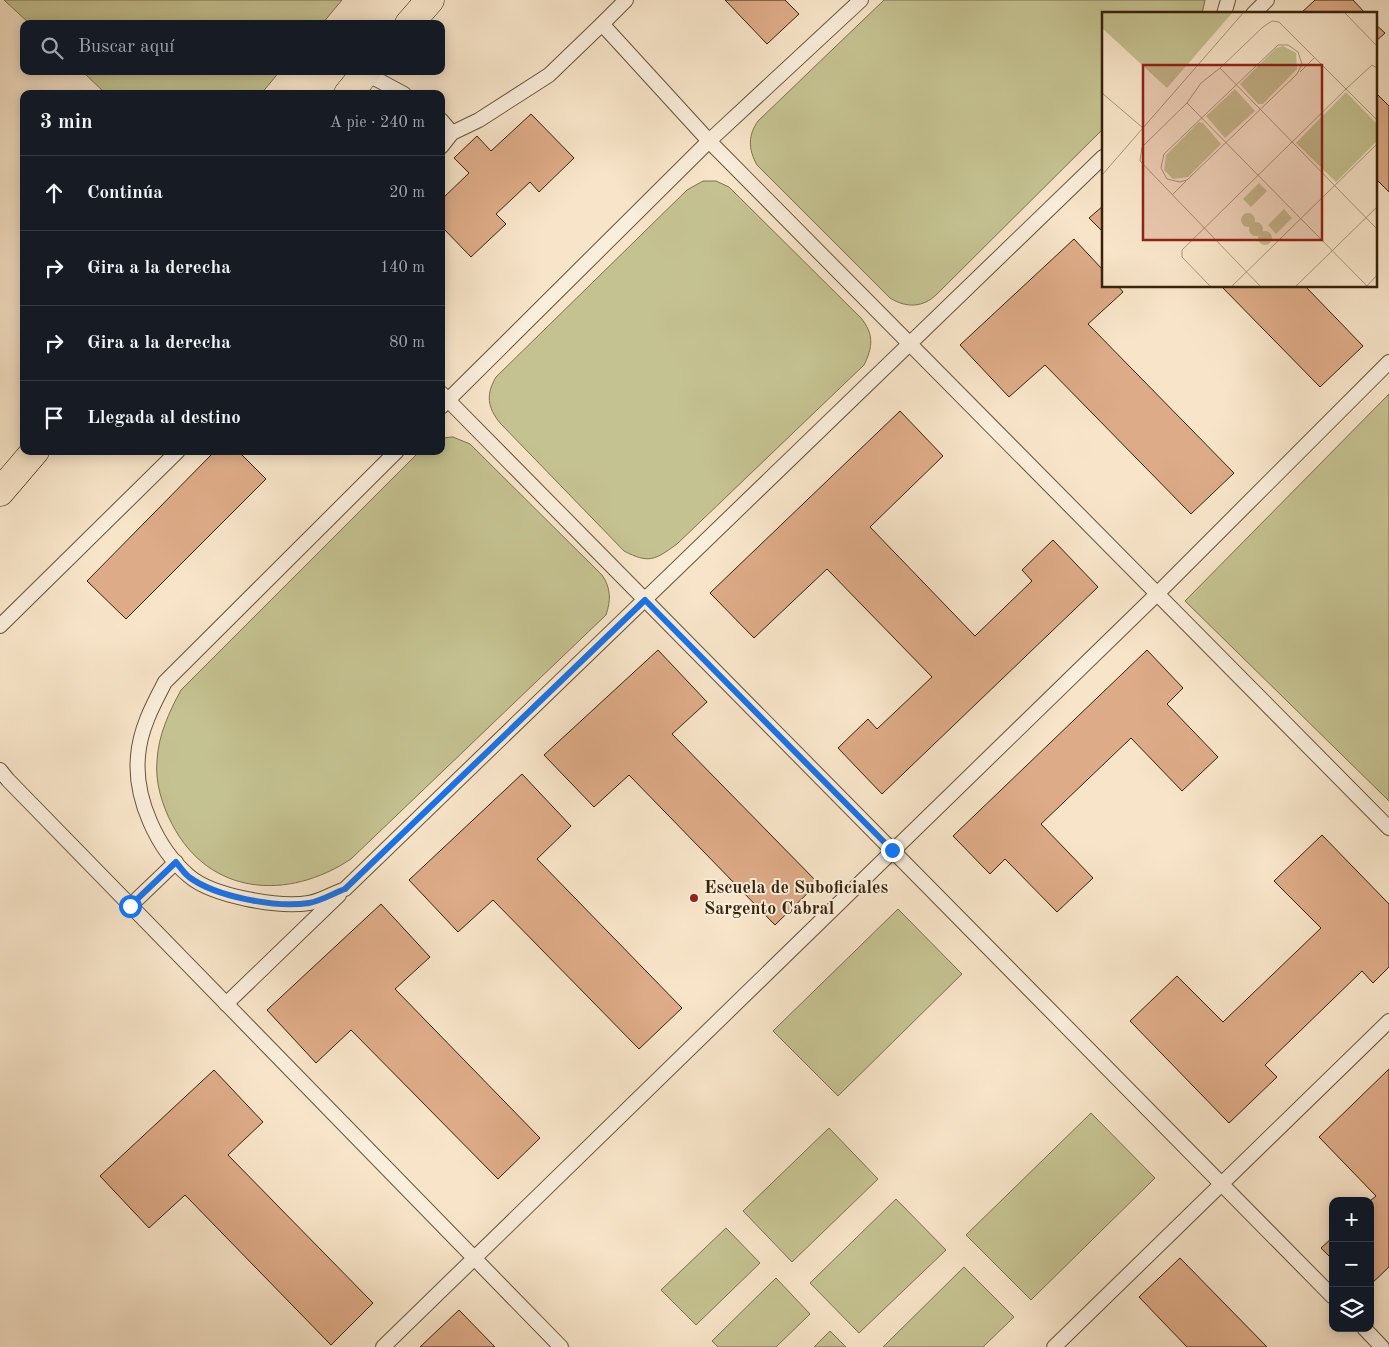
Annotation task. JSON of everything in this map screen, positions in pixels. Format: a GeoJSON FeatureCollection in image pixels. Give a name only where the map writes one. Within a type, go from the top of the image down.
{"type":"FeatureCollection","features":[{"type":"Feature","properties":{"kind":"main road"},"geometry":{"type":"LineString","coordinates":[[412,20],[430,0]]}},
{"type":"Feature","properties":{"kind":"main road"},"geometry":{"type":"LineString","coordinates":[[351,90],[364,75]]}},
{"type":"Feature","properties":{"kind":"main road"},"geometry":{"type":"LineString","coordinates":[[0,492],[32,455]]}},
{"type":"Feature","properties":{"kind":"lane"},"geometry":{"type":"LineString","coordinates":[[445,142],[452,133],[479,120],[550,75],[626,0]]}},
{"type":"Feature","properties":{"kind":"lane"},"geometry":{"type":"LineString","coordinates":[[445,399],[708,141],[861,0]]}},
{"type":"Feature","properties":{"kind":"lane"},"geometry":{"type":"LineString","coordinates":[[1255,12],[1267,0]]}},
{"type":"Feature","properties":{"kind":"lane"},"geometry":{"type":"LineString","coordinates":[[602,24],[708,141],[908,345],[1389,828]]}},
{"type":"Feature","properties":{"kind":"lane"},"geometry":{"type":"LineString","coordinates":[[371,75],[397,90]]}},
{"type":"Feature","properties":{"kind":"lane"},"geometry":{"type":"LineString","coordinates":[[445,125],[452,133]]}},
{"type":"Feature","properties":{"kind":"lane"},"geometry":{"type":"LineString","coordinates":[[226,1004],[1102,158]]}},
{"type":"Feature","properties":{"kind":"lane"},"geometry":{"type":"LineString","coordinates":[[383,1347],[892,850],[1158,594],[1389,362]]}},
{"type":"Feature","properties":{"kind":"lane"},"geometry":{"type":"LineString","coordinates":[[445,401],[645,600],[1329,1293]]}},
{"type":"Feature","properties":{"kind":"lane"},"geometry":{"type":"LineString","coordinates":[[0,626],[174,455]]}},
{"type":"Feature","properties":{"kind":"lane"},"geometry":{"type":"LineString","coordinates":[[345,889],[310,903],[258,902],[222,893],[189,877],[166,851],[151,825],[141,792],[138,757],[146,721],[166,682],[392,455]]}},
{"type":"Feature","properties":{"kind":"lane"},"geometry":{"type":"LineString","coordinates":[[0,770],[130,906],[561,1347]]}},
{"type":"Feature","properties":{"kind":"lane"},"geometry":{"type":"LineString","coordinates":[[130,906],[176,862]]}},
{"type":"Feature","properties":{"kind":"lane"},"geometry":{"type":"LineString","coordinates":[[1054,1347],[1389,1021]]}},
{"type":"Feature","properties":{"kind":"lane"},"geometry":{"type":"LineString","coordinates":[[1368,1332],[1382,1347]]}},
{"type":"Feature","properties":{"kind":"shaded area"},"geometry":{"type":"Polygon","coordinates":[[[4,0],[342,0],[325,20],[26,20],[4,0]]]}},
{"type":"Feature","properties":{"kind":"shaded area"},"geometry":{"type":"Polygon","coordinates":[[[884,0],[1205,0],[1202,12],[1102,12],[1102,130],[932,299],[920,304],[902,304],[890,298],[757,165],[750,142],[752,132],[758,121],[884,0]]]}},
{"type":"Feature","properties":{"kind":"shaded area"},"geometry":{"type":"Polygon","coordinates":[[[86,75],[277,75],[264,90],[102,90],[86,75]]]}},
{"type":"Feature","properties":{"kind":"shaded area"},"geometry":{"type":"Polygon","coordinates":[[[703,181],[716,181],[729,187],[861,318],[868,330],[871,341],[864,365],[677,544],[657,557],[646,559],[624,551],[500,423],[490,406],[489,395],[496,377],[687,190],[703,181]]]}},
{"type":"Feature","properties":{"kind":"shaded area"},"geometry":{"type":"Polygon","coordinates":[[[1389,394],[1389,801],[1185,601],[1389,394]]]}},
{"type":"Feature","properties":{"kind":"shaded area"},"geometry":{"type":"Polygon","coordinates":[[[453,437],[470,444],[602,575],[609,594],[606,615],[351,859],[327,873],[302,881],[276,885],[252,884],[228,878],[207,866],[188,848],[172,824],[165,809],[160,793],[157,769],[159,742],[168,716],[181,690],[416,455],[445,455],[445,438],[453,437]]]}},
{"type":"Feature","properties":{"kind":"shaded area"},"geometry":{"type":"Polygon","coordinates":[[[898,909],[962,974],[838,1096],[773,1031],[898,909]]]}},
{"type":"Feature","properties":{"kind":"shaded area"},"geometry":{"type":"Polygon","coordinates":[[[1091,1113],[1155,1178],[1031,1300],[966,1235],[1091,1113]]]}},
{"type":"Feature","properties":{"kind":"shaded area"},"geometry":{"type":"Polygon","coordinates":[[[829,1128],[878,1179],[792,1262],[743,1211],[829,1128]]]}},
{"type":"Feature","properties":{"kind":"shaded area"},"geometry":{"type":"Polygon","coordinates":[[[896,1199],[946,1250],[859,1333],[810,1283],[896,1199]]]}},
{"type":"Feature","properties":{"kind":"shaded area"},"geometry":{"type":"Polygon","coordinates":[[[726,1228],[760,1263],[696,1325],[661,1290],[726,1228]]]}},
{"type":"Feature","properties":{"kind":"shaded area"},"geometry":{"type":"Polygon","coordinates":[[[964,1267],[1014,1317],[983,1347],[883,1347],[964,1267]]]}},
{"type":"Feature","properties":{"kind":"shaded area"},"geometry":{"type":"Polygon","coordinates":[[[776,1278],[810,1314],[776,1347],[718,1347],[712,1341],[776,1278]]]}},
{"type":"Feature","properties":{"kind":"shaded area"},"geometry":{"type":"Polygon","coordinates":[[[830,1331],[846,1347],[814,1347],[830,1331]]]}},
{"type":"Feature","properties":{"kind":"building"},"geometry":{"type":"Polygon","coordinates":[[[725,0],[785,0],[799,14],[767,44],[725,0]]]}},
{"type":"Feature","properties":{"kind":"building"},"geometry":{"type":"Polygon","coordinates":[[[1315,0],[1353,0],[1364,12],[1302,12],[1315,0]]]}},
{"type":"Feature","properties":{"kind":"building"},"geometry":{"type":"Polygon","coordinates":[[[1376,25],[1385,33],[1376,41],[1376,25]]]}},
{"type":"Feature","properties":{"kind":"building"},"geometry":{"type":"Polygon","coordinates":[[[1376,93],[1389,106],[1389,192],[1376,179],[1376,93]]]}},
{"type":"Feature","properties":{"kind":"building"},"geometry":{"type":"Polygon","coordinates":[[[531,114],[574,158],[539,192],[530,182],[496,214],[506,224],[471,257],[445,230],[445,196],[469,173],[454,158],[477,136],[491,151],[531,114]]]}},
{"type":"Feature","properties":{"kind":"building"},"geometry":{"type":"Polygon","coordinates":[[[1102,207],[1102,231],[1089,218],[1102,207]]]}},
{"type":"Feature","properties":{"kind":"building"},"geometry":{"type":"Polygon","coordinates":[[[1074,239],[1102,269],[1102,288],[1120,288],[1123,292],[1088,324],[1234,473],[1191,514],[1045,365],[1009,397],[960,345],[1074,239]]]}},
{"type":"Feature","properties":{"kind":"building"},"geometry":{"type":"Polygon","coordinates":[[[1223,288],[1307,288],[1363,346],[1320,387],[1223,288]]]}},
{"type":"Feature","properties":{"kind":"building"},"geometry":{"type":"Polygon","coordinates":[[[900,411],[943,456],[870,527],[975,636],[1032,581],[1022,570],[1053,540],[1098,587],[882,794],[838,748],[868,719],[877,729],[932,677],[827,569],[754,638],[710,593],[900,411]]]}},
{"type":"Feature","properties":{"kind":"building"},"geometry":{"type":"Polygon","coordinates":[[[211,455],[242,455],[266,479],[126,619],[87,581],[211,455]]]}},
{"type":"Feature","properties":{"kind":"building"},"geometry":{"type":"Polygon","coordinates":[[[658,650],[707,702],[672,734],[818,883],[775,925],[629,775],[594,807],[544,755],[658,650]]]}},
{"type":"Feature","properties":{"kind":"building"},"geometry":{"type":"Polygon","coordinates":[[[1147,650],[1183,688],[1167,704],[1218,757],[1182,791],[1131,738],[1041,824],[1093,878],[1057,912],[1005,859],[990,874],[953,836],[1147,650]]]}},
{"type":"Feature","properties":{"kind":"building"},"geometry":{"type":"Polygon","coordinates":[[[522,774],[571,826],[537,859],[682,1008],[639,1049],[493,900],[458,932],[409,880],[522,774]]]}},
{"type":"Feature","properties":{"kind":"building"},"geometry":{"type":"Polygon","coordinates":[[[1322,835],[1389,904],[1389,967],[1373,983],[1362,971],[1265,1065],[1277,1077],[1229,1123],[1130,1021],[1177,976],[1223,1022],[1321,928],[1274,881],[1322,835]]]}},
{"type":"Feature","properties":{"kind":"building"},"geometry":{"type":"Polygon","coordinates":[[[381,904],[430,957],[395,989],[540,1138],[498,1179],[351,1030],[316,1063],[267,1010],[381,904]]]}},
{"type":"Feature","properties":{"kind":"building"},"geometry":{"type":"Polygon","coordinates":[[[1389,1069],[1389,1267],[1374,1281],[1374,1198],[1376,1196],[1319,1137],[1389,1069]]]}},
{"type":"Feature","properties":{"kind":"building"},"geometry":{"type":"Polygon","coordinates":[[[214,1070],[263,1122],[228,1155],[373,1303],[331,1345],[185,1195],[149,1228],[100,1176],[214,1070]]]}},
{"type":"Feature","properties":{"kind":"building"},"geometry":{"type":"Polygon","coordinates":[[[1329,1241],[1329,1256],[1321,1248],[1329,1241]]]}},
{"type":"Feature","properties":{"kind":"building"},"geometry":{"type":"Polygon","coordinates":[[[1180,1258],[1267,1347],[1187,1347],[1139,1297],[1180,1258]]]}},
{"type":"Feature","properties":{"kind":"building"},"geometry":{"type":"Polygon","coordinates":[[[459,1310],[495,1347],[420,1347],[459,1310]]]}},
{"type":"Feature","properties":{"kind":"place","name":"Escuela de Suboficiales Sargento Cabral"},"geometry":{"type":"Point","coordinates":[694,898]}},
{"type":"Feature","properties":{"kind":"route"},"geometry":{"type":"LineString","coordinates":[[130,906],[176,862],[189,877],[222,893],[258,902],[310,903],[345,889],[645,600],[892,850]]}}]}
